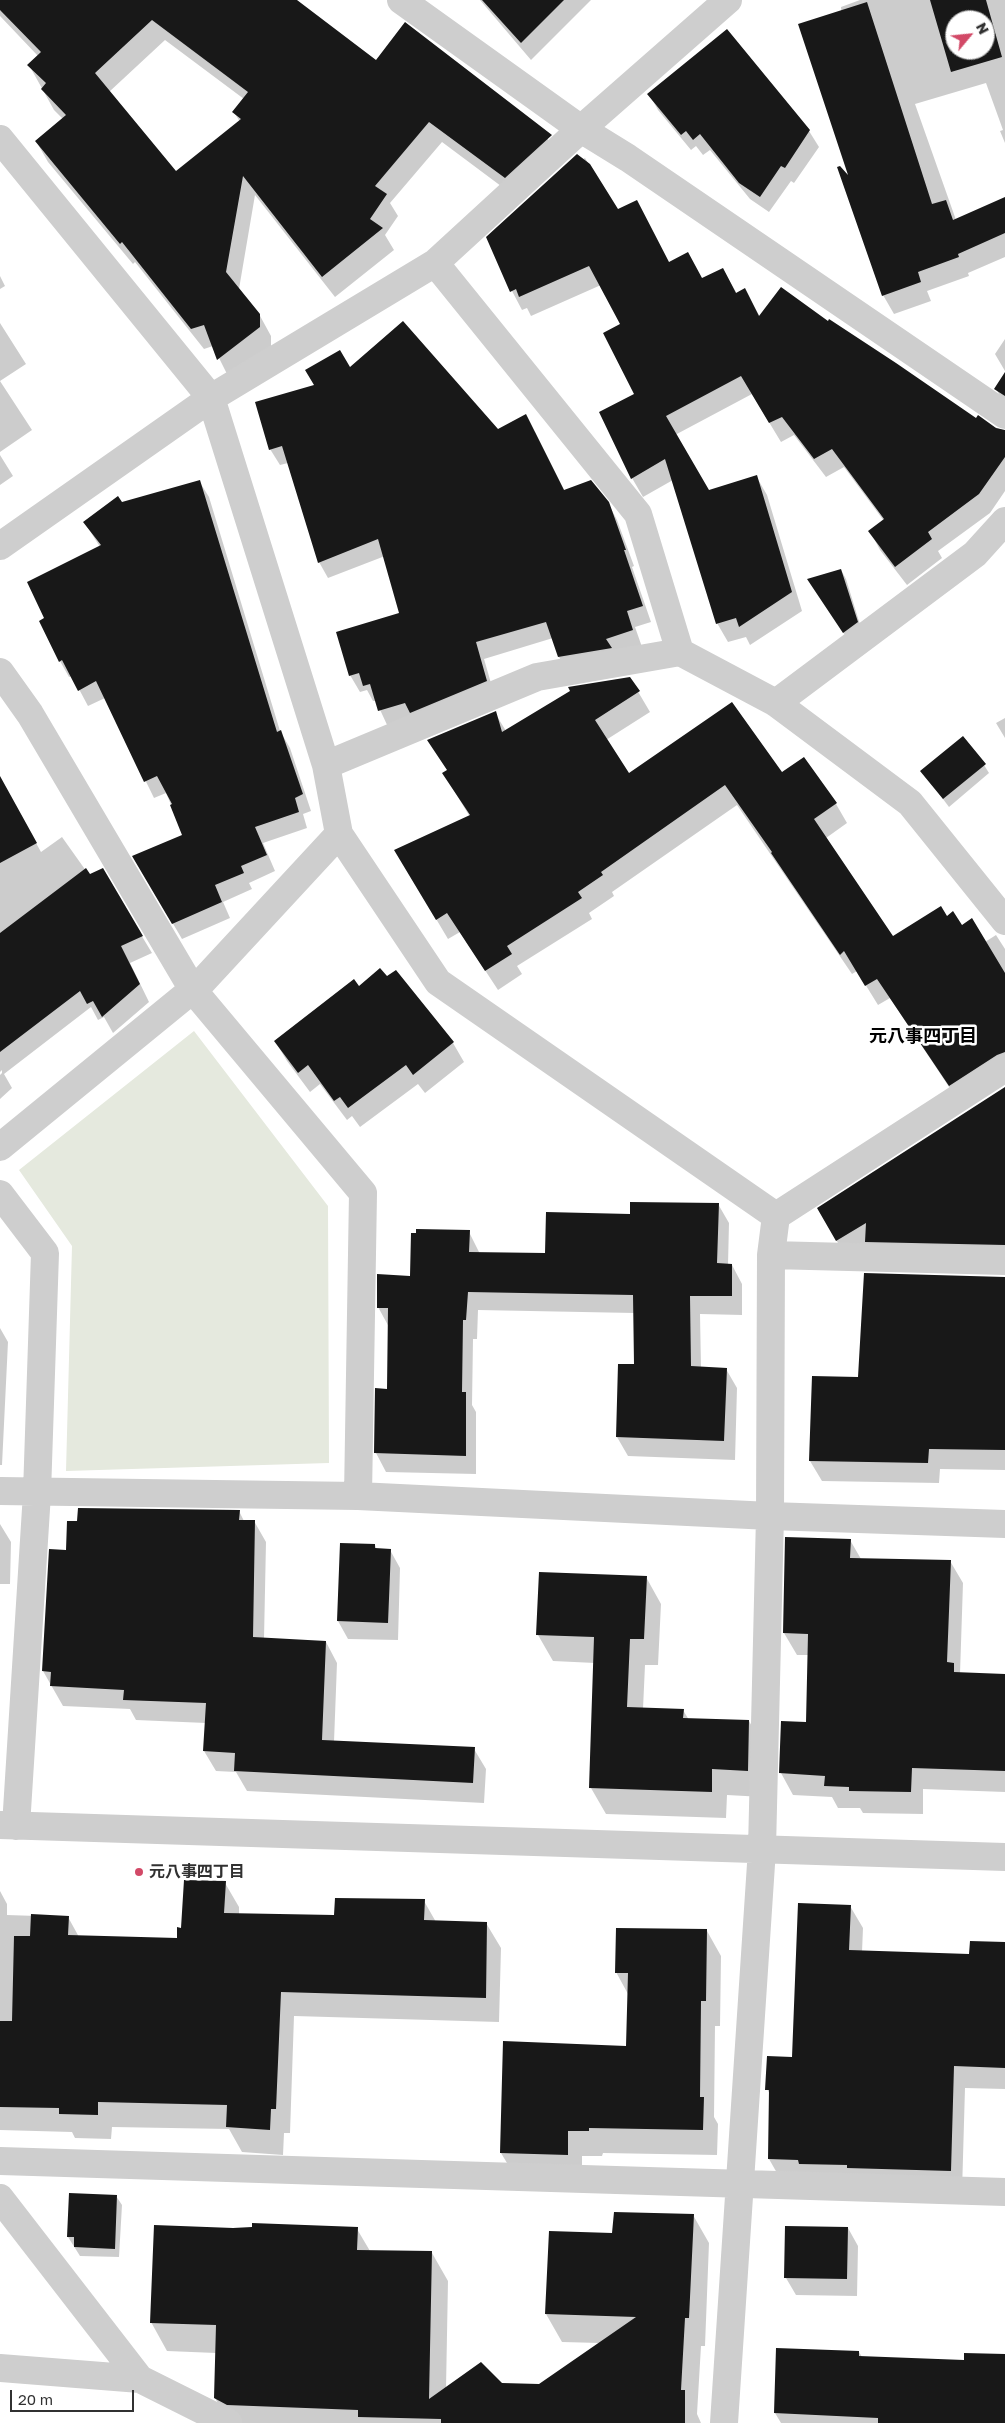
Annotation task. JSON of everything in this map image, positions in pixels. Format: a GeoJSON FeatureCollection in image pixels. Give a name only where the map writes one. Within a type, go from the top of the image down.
{"type":"FeatureCollection","features":[{"type":"Feature","properties":{"kind":"street"},"geometry":{"type":"LineString","coordinates":[[401,0],[581,129],[636,163],[1005,415]]}},
{"type":"Feature","properties":{"kind":"street"},"geometry":{"type":"LineString","coordinates":[[0,546],[211,398],[435,264],[717,3]]}},
{"type":"Feature","properties":{"kind":"street"},"geometry":{"type":"LineString","coordinates":[[0,139],[211,398],[326,765],[338,834],[438,982],[776,1216]]}},
{"type":"Feature","properties":{"kind":"street"},"geometry":{"type":"LineString","coordinates":[[435,264],[638,514],[680,652]]}},
{"type":"Feature","properties":{"kind":"street"},"geometry":{"type":"LineString","coordinates":[[776,703],[975,554],[1005,521]]}},
{"type":"Feature","properties":{"kind":"street"},"geometry":{"type":"LineString","coordinates":[[326,765],[537,677],[680,652],[776,703],[910,803],[1005,921]]}},
{"type":"Feature","properties":{"kind":"street"},"geometry":{"type":"LineString","coordinates":[[0,672],[30,714],[193,990],[363,1193],[358,1496]]}},
{"type":"Feature","properties":{"kind":"street"},"geometry":{"type":"LineString","coordinates":[[0,1147],[193,990],[338,834]]}},
{"type":"Feature","properties":{"kind":"street"},"geometry":{"type":"LineString","coordinates":[[724,2423],[762,1849],[770,1516],[771,1255],[776,1216],[1005,1068]]}},
{"type":"Feature","properties":{"kind":"street"},"geometry":{"type":"LineString","coordinates":[[0,1194],[45,1253],[37,1493],[8,1826],[1005,1857]]}},
{"type":"Feature","properties":{"kind":"street"},"geometry":{"type":"LineString","coordinates":[[771,1255],[1005,1261]]}},
{"type":"Feature","properties":{"kind":"street"},"geometry":{"type":"LineString","coordinates":[[0,1491],[358,1496],[770,1516],[1005,1524]]}},
{"type":"Feature","properties":{"kind":"street"},"geometry":{"type":"LineString","coordinates":[[0,2161],[1005,2192]]}},
{"type":"Feature","properties":{"kind":"street"},"geometry":{"type":"LineString","coordinates":[[0,2198],[140,2379]]}},
{"type":"Feature","properties":{"kind":"street"},"geometry":{"type":"LineString","coordinates":[[0,2368],[140,2379],[228,2423]]}},
{"type":"Feature","properties":{"kind":"shaded area"},"geometry":{"type":"Polygon","coordinates":[[[194,1031],[328,1206],[329,1463],[66,1471],[72,1246],[19,1170],[194,1031]]]}},
{"type":"Feature","properties":{"kind":"building"},"geometry":{"type":"Polygon","coordinates":[[[0,0],[297,0],[376,60],[405,22],[552,135],[505,178],[429,122],[375,186],[387,194],[370,219],[383,228],[322,277],[243,176],[226,272],[260,314],[260,327],[217,360],[204,325],[191,329],[122,242],[120,244],[35,141],[66,115],[41,89],[46,83],[27,65],[41,52],[0,10],[0,0]],[[152,20],[95,73],[176,171],[241,119],[232,112],[248,92],[152,20]]]}},
{"type":"Feature","properties":{"kind":"building"},"geometry":{"type":"Polygon","coordinates":[[[482,0],[564,0],[521,43],[482,0]]]}},
{"type":"Feature","properties":{"kind":"building"},"geometry":{"type":"Polygon","coordinates":[[[930,0],[986,0],[989,10],[945,10],[945,51],[930,0]]]}},
{"type":"Feature","properties":{"kind":"building"},"geometry":{"type":"Polygon","coordinates":[[[867,2],[932,204],[946,200],[953,220],[1005,197],[1005,233],[958,254],[959,257],[918,272],[921,282],[882,296],[837,167],[840,166],[848,175],[798,24],[867,2]]]}},
{"type":"Feature","properties":{"kind":"building"},"geometry":{"type":"Polygon","coordinates":[[[727,29],[810,130],[785,168],[781,166],[760,197],[739,183],[700,134],[693,140],[686,131],[681,135],[647,94],[727,29]]]}},
{"type":"Feature","properties":{"kind":"building"},"geometry":{"type":"Polygon","coordinates":[[[995,32],[1002,57],[995,59],[995,32]]]}},
{"type":"Feature","properties":{"kind":"building"},"geometry":{"type":"Polygon","coordinates":[[[948,60],[992,60],[951,72],[948,60]]]}},
{"type":"Feature","properties":{"kind":"building"},"geometry":{"type":"Polygon","coordinates":[[[577,154],[590,164],[618,209],[637,200],[669,262],[688,252],[702,278],[723,268],[736,293],[745,288],[759,316],[781,287],[828,321],[829,319],[976,418],[978,415],[996,428],[1005,430],[1005,457],[979,494],[928,532],[932,539],[895,567],[868,531],[884,519],[832,449],[814,459],[782,417],[769,423],[741,376],[666,416],[709,490],[757,475],[792,592],[739,627],[736,618],[716,624],[665,459],[631,479],[599,412],[634,394],[603,333],[620,324],[589,266],[519,297],[516,289],[510,292],[486,237],[577,154]]]}},
{"type":"Feature","properties":{"kind":"building"},"geometry":{"type":"Polygon","coordinates":[[[403,321],[498,429],[526,414],[564,490],[591,480],[609,502],[643,606],[627,611],[633,630],[606,639],[612,648],[558,657],[546,622],[476,642],[487,681],[410,713],[405,703],[378,711],[370,684],[363,686],[359,673],[349,676],[336,632],[399,613],[378,539],[318,563],[282,446],[269,450],[255,402],[314,385],[305,370],[340,350],[350,367],[403,321]]]}},
{"type":"Feature","properties":{"kind":"building"},"geometry":{"type":"Polygon","coordinates":[[[1005,372],[1005,396],[994,389],[1005,372]]]}},
{"type":"Feature","properties":{"kind":"building"},"geometry":{"type":"Polygon","coordinates":[[[200,480],[277,732],[281,730],[303,794],[295,798],[299,812],[255,827],[267,855],[241,866],[244,873],[215,885],[222,902],[172,924],[132,856],[182,835],[170,805],[172,804],[157,776],[144,782],[96,681],[78,691],[62,660],[59,662],[39,621],[44,618],[27,582],[101,545],[83,522],[118,496],[122,502],[200,480]]]}},
{"type":"Feature","properties":{"kind":"building"},"geometry":{"type":"Polygon","coordinates":[[[841,569],[858,622],[843,633],[807,579],[841,569]]]}},
{"type":"Feature","properties":{"kind":"building"},"geometry":{"type":"Polygon","coordinates":[[[630,677],[640,691],[595,720],[629,773],[732,702],[782,772],[804,757],[837,803],[814,819],[893,936],[941,906],[947,916],[953,911],[962,925],[972,918],[1005,973],[1005,1052],[997,1055],[949,1086],[877,979],[865,986],[844,951],[840,955],[725,785],[601,872],[603,875],[578,892],[582,898],[507,946],[512,954],[485,971],[447,913],[436,920],[394,850],[470,815],[442,773],[447,770],[427,740],[496,711],[502,732],[570,691],[568,687],[630,677]]]}},
{"type":"Feature","properties":{"kind":"building"},"geometry":{"type":"Polygon","coordinates":[[[963,736],[986,764],[943,799],[920,771],[963,736]]]}},
{"type":"Feature","properties":{"kind":"building"},"geometry":{"type":"Polygon","coordinates":[[[0,776],[37,843],[0,863],[0,776]]]}},
{"type":"Feature","properties":{"kind":"building"},"geometry":{"type":"Polygon","coordinates":[[[86,868],[90,874],[103,868],[143,936],[121,946],[140,984],[102,1017],[93,1001],[87,1004],[80,991],[0,1052],[0,933],[86,868]]]}},
{"type":"Feature","properties":{"kind":"building"},"geometry":{"type":"Polygon","coordinates":[[[380,968],[387,976],[396,970],[454,1042],[413,1075],[406,1065],[348,1108],[340,1097],[334,1101],[308,1065],[298,1073],[274,1041],[354,979],[359,986],[380,968]]]}},
{"type":"Feature","properties":{"kind":"building"},"geometry":{"type":"Polygon","coordinates":[[[1005,1087],[1005,1245],[865,1242],[866,1223],[836,1241],[817,1208],[1005,1087]]]}},
{"type":"Feature","properties":{"kind":"building"},"geometry":{"type":"Polygon","coordinates":[[[630,1202],[719,1203],[717,1263],[732,1264],[732,1296],[690,1296],[691,1366],[727,1368],[724,1441],[616,1437],[618,1364],[634,1364],[633,1295],[468,1292],[466,1320],[463,1320],[462,1392],[466,1392],[466,1456],[374,1453],[375,1388],[387,1389],[388,1308],[377,1308],[377,1274],[410,1276],[411,1233],[416,1233],[416,1229],[470,1230],[469,1252],[545,1253],[546,1212],[630,1214],[630,1202]]]}},
{"type":"Feature","properties":{"kind":"building"},"geometry":{"type":"Polygon","coordinates":[[[864,1273],[1005,1277],[1005,1450],[929,1449],[928,1463],[809,1461],[812,1376],[858,1377],[864,1273]]]}},
{"type":"Feature","properties":{"kind":"building"},"geometry":{"type":"Polygon","coordinates":[[[78,1508],[240,1510],[239,1520],[255,1520],[253,1637],[326,1641],[322,1740],[475,1747],[473,1783],[234,1771],[235,1753],[203,1751],[206,1703],[123,1700],[124,1690],[50,1686],[51,1672],[42,1671],[49,1549],[66,1550],[67,1521],[77,1521],[78,1508]]]}},
{"type":"Feature","properties":{"kind":"building"},"geometry":{"type":"Polygon","coordinates":[[[785,1537],[851,1539],[850,1558],[951,1560],[947,1662],[954,1663],[954,1672],[1005,1674],[1005,1771],[912,1768],[911,1792],[849,1791],[849,1787],[824,1786],[825,1776],[779,1773],[781,1721],[806,1722],[808,1634],[783,1633],[785,1537]]]}},
{"type":"Feature","properties":{"kind":"building"},"geometry":{"type":"Polygon","coordinates":[[[340,1543],[375,1544],[375,1548],[391,1549],[388,1623],[337,1621],[340,1543]]]}},
{"type":"Feature","properties":{"kind":"building"},"geometry":{"type":"Polygon","coordinates":[[[539,1572],[647,1576],[644,1639],[630,1639],[627,1707],[684,1709],[683,1718],[749,1720],[748,1771],[712,1769],[712,1792],[589,1788],[594,1637],[536,1635],[539,1572]]]}},
{"type":"Feature","properties":{"kind":"building"},"geometry":{"type":"Polygon","coordinates":[[[184,1880],[226,1881],[224,1913],[334,1915],[335,1898],[425,1899],[424,1920],[487,1922],[486,1998],[281,1992],[276,2109],[271,2109],[270,2130],[226,2127],[227,2105],[98,2102],[98,2115],[59,2114],[59,2108],[0,2107],[0,2021],[12,2021],[14,1936],[30,1936],[31,1914],[69,1916],[68,1935],[177,1938],[177,1927],[181,1928],[184,1880]]]}},
{"type":"Feature","properties":{"kind":"building"},"geometry":{"type":"Polygon","coordinates":[[[798,1903],[851,1905],[849,1950],[969,1954],[970,1941],[1005,1942],[1005,2068],[954,2066],[951,2171],[847,2168],[847,2165],[799,2164],[798,2160],[768,2159],[769,2090],[765,2090],[767,2056],[792,2057],[798,1903]]]}},
{"type":"Feature","properties":{"kind":"building"},"geometry":{"type":"Polygon","coordinates":[[[616,1928],[707,1929],[706,2001],[701,2001],[700,2097],[704,2097],[703,2130],[589,2128],[589,2131],[568,2131],[568,2155],[500,2153],[503,2041],[626,2046],[628,1973],[615,1973],[616,1928]]]}},
{"type":"Feature","properties":{"kind":"building"},"geometry":{"type":"Polygon","coordinates":[[[69,2193],[117,2195],[115,2249],[74,2247],[74,2237],[67,2237],[69,2193]]]}},
{"type":"Feature","properties":{"kind":"building"},"geometry":{"type":"Polygon","coordinates":[[[614,2212],[694,2214],[689,2318],[685,2318],[681,2390],[685,2390],[685,2423],[441,2423],[441,2419],[358,2417],[358,2410],[227,2405],[214,2398],[216,2325],[150,2323],[154,2225],[233,2228],[252,2227],[252,2223],[358,2227],[357,2250],[432,2251],[429,2399],[481,2362],[502,2383],[539,2384],[636,2317],[545,2314],[549,2231],[612,2233],[614,2212]]]}},
{"type":"Feature","properties":{"kind":"building"},"geometry":{"type":"Polygon","coordinates":[[[785,2226],[848,2227],[847,2279],[784,2278],[785,2226]]]}},
{"type":"Feature","properties":{"kind":"building"},"geometry":{"type":"Polygon","coordinates":[[[776,2348],[859,2351],[859,2356],[964,2360],[964,2353],[1005,2354],[1005,2423],[878,2423],[878,2418],[774,2413],[776,2348]]]}},
{"type":"Feature","properties":{"kind":"place","name":"元八事四丁目"},"geometry":{"type":"Point","coordinates":[139,1872]}},
{"type":"Feature","properties":{"kind":"district","name":"元八事四丁目"},"geometry":{"type":"Point","coordinates":[923,1036]}}]}
